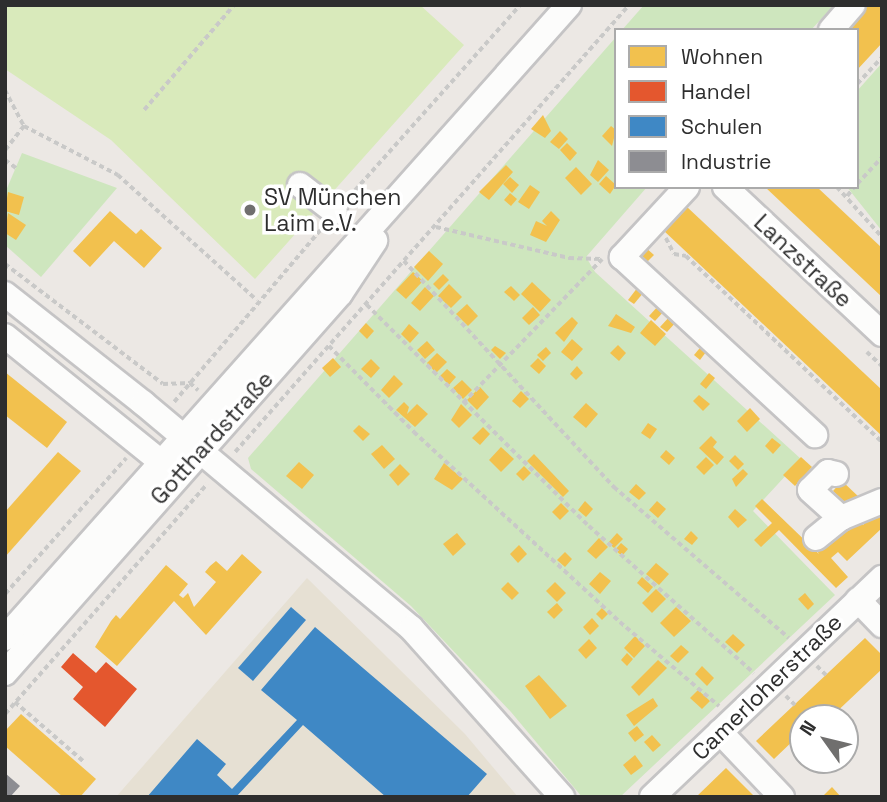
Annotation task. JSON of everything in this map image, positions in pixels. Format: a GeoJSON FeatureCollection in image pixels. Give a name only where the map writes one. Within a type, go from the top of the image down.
{"type":"FeatureCollection","features":[{"type":"Feature","properties":{"kind":"street","name":"Gotthardstraße"},"geometry":{"type":"LineString","coordinates":[[5,673],[192,443],[340,294],[406,193],[569,5]]}},
{"type":"Feature","properties":{"kind":"street"},"geometry":{"type":"LineString","coordinates":[[833,28],[853,5]]}},
{"type":"Feature","properties":{"kind":"street"},"geometry":{"type":"LineString","coordinates":[[300,186],[335,212]]}},
{"type":"Feature","properties":{"kind":"street"},"geometry":{"type":"LineString","coordinates":[[685,189],[652,225],[612,258],[815,435]]}},
{"type":"Feature","properties":{"kind":"street","name":"Lanzstraße"},"geometry":{"type":"LineString","coordinates":[[727,189],[882,334]]}},
{"type":"Feature","properties":{"kind":"street"},"geometry":{"type":"LineString","coordinates":[[5,294],[192,443],[411,628],[562,797]]}},
{"type":"Feature","properties":{"kind":"street"},"geometry":{"type":"LineString","coordinates":[[5,336],[160,461]]}},
{"type":"Feature","properties":{"kind":"street"},"geometry":{"type":"LineString","coordinates":[[57,377],[78,351]]}},
{"type":"Feature","properties":{"kind":"street","name":"Gotthardstraße"},"geometry":{"type":"LineString","coordinates":[[5,638],[160,461],[192,443]]}},
{"type":"Feature","properties":{"kind":"street"},"geometry":{"type":"LineString","coordinates":[[836,474],[828,472],[810,490],[841,518]]}},
{"type":"Feature","properties":{"kind":"street"},"geometry":{"type":"LineString","coordinates":[[816,538],[841,518],[882,501]]}},
{"type":"Feature","properties":{"kind":"street","name":"Camerloherstraße"},"geometry":{"type":"LineString","coordinates":[[652,797],[882,578]]}},
{"type":"Feature","properties":{"kind":"street"},"geometry":{"type":"LineString","coordinates":[[858,600],[882,625]]}},
{"type":"Feature","properties":{"kind":"street"},"geometry":{"type":"LineString","coordinates":[[726,726],[782,797]]}},
{"type":"Feature","properties":{"kind":"path"},"geometry":{"type":"LineString","coordinates":[[144,110],[234,5]]}},
{"type":"Feature","properties":{"kind":"path"},"geometry":{"type":"LineString","coordinates":[[161,418],[257,300],[520,5]]}},
{"type":"Feature","properties":{"kind":"path"},"geometry":{"type":"LineString","coordinates":[[5,714],[629,5]]}},
{"type":"Feature","properties":{"kind":"path"},"geometry":{"type":"LineString","coordinates":[[859,82],[882,57]]}},
{"type":"Feature","properties":{"kind":"path"},"geometry":{"type":"LineString","coordinates":[[5,90],[24,126],[118,175],[257,300]]}},
{"type":"Feature","properties":{"kind":"path"},"geometry":{"type":"LineString","coordinates":[[5,150],[24,126]]}},
{"type":"Feature","properties":{"kind":"path"},"geometry":{"type":"LineString","coordinates":[[859,183],[882,157]]}},
{"type":"Feature","properties":{"kind":"path"},"geometry":{"type":"LineString","coordinates":[[5,160],[16,167]]}},
{"type":"Feature","properties":{"kind":"path"},"geometry":{"type":"LineString","coordinates":[[839,189],[882,237]]}},
{"type":"Feature","properties":{"kind":"path"},"geometry":{"type":"LineString","coordinates":[[847,196],[853,189]]}},
{"type":"Feature","properties":{"kind":"path"},"geometry":{"type":"LineString","coordinates":[[652,225],[673,245],[674,254],[686,256],[882,442]]}},
{"type":"Feature","properties":{"kind":"path"},"geometry":{"type":"LineString","coordinates":[[434,226],[569,258],[612,258]]}},
{"type":"Feature","properties":{"kind":"path"},"geometry":{"type":"LineString","coordinates":[[463,403],[612,258]]}},
{"type":"Feature","properties":{"kind":"path"},"geometry":{"type":"LineString","coordinates":[[404,261],[614,487],[803,652]]}},
{"type":"Feature","properties":{"kind":"path"},"geometry":{"type":"LineString","coordinates":[[5,264],[163,384],[190,383]]}},
{"type":"Feature","properties":{"kind":"path"},"geometry":{"type":"LineString","coordinates":[[366,304],[599,535],[767,687]]}},
{"type":"Feature","properties":{"kind":"path"},"geometry":{"type":"LineString","coordinates":[[329,346],[414,432],[726,726]]}},
{"type":"Feature","properties":{"kind":"path"},"geometry":{"type":"LineString","coordinates":[[5,594],[138,442]]}},
{"type":"Feature","properties":{"kind":"path"},"geometry":{"type":"LineString","coordinates":[[15,702],[83,761]]}},
{"type":"Feature","properties":{"kind":"shaded area"},"geometry":{"type":"Polygon","coordinates":[[[307,578],[465,734],[518,797],[116,797],[307,578]]]}},
{"type":"Feature","properties":{"kind":"green space","name":"SV München Laim e.V."},"geometry":{"type":"Polygon","coordinates":[[[5,5],[420,5],[464,45],[255,279],[111,140],[5,69],[5,5]]]}},
{"type":"Feature","properties":{"kind":"green space"},"geometry":{"type":"Polygon","coordinates":[[[644,5],[834,5],[813,28],[624,28],[644,5]]]}},
{"type":"Feature","properties":{"kind":"green space"},"geometry":{"type":"Polygon","coordinates":[[[614,39],[614,189],[645,189],[586,257],[595,272],[801,459],[753,511],[835,595],[620,797],[582,797],[511,712],[411,606],[251,469],[248,458],[614,39]]]}},
{"type":"Feature","properties":{"kind":"green space"},"geometry":{"type":"Polygon","coordinates":[[[882,63],[882,231],[849,189],[859,189],[859,89],[882,63]]]}},
{"type":"Feature","properties":{"kind":"green space"},"geometry":{"type":"Polygon","coordinates":[[[22,153],[117,188],[41,277],[5,245],[5,193],[22,153]]]}},
{"type":"Feature","properties":{"kind":"building: Wohnen"},"geometry":{"type":"Polygon","coordinates":[[[868,5],[882,5],[882,43],[859,68],[859,28],[848,28],[868,5]]]}},
{"type":"Feature","properties":{"kind":"building: Wohnen"},"geometry":{"type":"Polygon","coordinates":[[[543,115],[551,131],[545,138],[531,129],[543,115]]]}},
{"type":"Feature","properties":{"kind":"building: Wohnen"},"geometry":{"type":"Polygon","coordinates":[[[611,126],[614,128],[612,146],[602,136],[611,126]]]}},
{"type":"Feature","properties":{"kind":"building: Wohnen"},"geometry":{"type":"Polygon","coordinates":[[[560,131],[568,139],[559,149],[550,142],[560,131]]]}},
{"type":"Feature","properties":{"kind":"building: Wohnen"},"geometry":{"type":"Polygon","coordinates":[[[567,143],[577,153],[570,161],[560,150],[567,143]]]}},
{"type":"Feature","properties":{"kind":"building: Wohnen"},"geometry":{"type":"Polygon","coordinates":[[[598,160],[609,170],[598,182],[590,175],[598,160]]]}},
{"type":"Feature","properties":{"kind":"building: Wohnen"},"geometry":{"type":"Polygon","coordinates":[[[506,165],[513,172],[489,200],[479,192],[506,165]]]}},
{"type":"Feature","properties":{"kind":"building: Wohnen"},"geometry":{"type":"Polygon","coordinates":[[[576,167],[592,184],[581,195],[565,178],[576,167]]]}},
{"type":"Feature","properties":{"kind":"building: Wohnen"},"geometry":{"type":"Polygon","coordinates":[[[606,176],[614,183],[614,188],[610,194],[599,184],[606,176]]]}},
{"type":"Feature","properties":{"kind":"building: Wohnen"},"geometry":{"type":"Polygon","coordinates":[[[510,177],[519,185],[512,193],[503,184],[510,177]]]}},
{"type":"Feature","properties":{"kind":"building: Wohnen"},"geometry":{"type":"Polygon","coordinates":[[[530,185],[540,192],[529,209],[518,202],[530,185]]]}},
{"type":"Feature","properties":{"kind":"building: Wohnen"},"geometry":{"type":"Polygon","coordinates":[[[767,189],[819,189],[882,248],[882,297],[767,189]]]}},
{"type":"Feature","properties":{"kind":"building: Wohnen"},"geometry":{"type":"Polygon","coordinates":[[[8,192],[24,197],[19,215],[5,211],[8,192]]]}},
{"type":"Feature","properties":{"kind":"building: Wohnen"},"geometry":{"type":"Polygon","coordinates":[[[510,193],[517,199],[511,206],[504,200],[510,193]]]}},
{"type":"Feature","properties":{"kind":"building: Wohnen"},"geometry":{"type":"Polygon","coordinates":[[[686,206],[882,390],[882,436],[663,230],[686,206]]]}},
{"type":"Feature","properties":{"kind":"building: Wohnen"},"geometry":{"type":"Polygon","coordinates":[[[110,211],[136,234],[141,229],[162,248],[144,268],[114,241],[90,267],[73,251],[110,211]]]}},
{"type":"Feature","properties":{"kind":"building: Wohnen"},"geometry":{"type":"Polygon","coordinates":[[[551,211],[560,220],[546,242],[530,235],[536,221],[547,226],[542,221],[551,211]]]}},
{"type":"Feature","properties":{"kind":"building: Wohnen"},"geometry":{"type":"Polygon","coordinates":[[[8,213],[26,225],[16,240],[5,233],[8,213]]]}},
{"type":"Feature","properties":{"kind":"building: Wohnen"},"geometry":{"type":"Polygon","coordinates":[[[645,247],[654,255],[644,265],[636,256],[645,247]]]}},
{"type":"Feature","properties":{"kind":"building: Wohnen"},"geometry":{"type":"Polygon","coordinates":[[[429,251],[443,264],[428,281],[414,267],[429,251]]]}},
{"type":"Feature","properties":{"kind":"building: Wohnen"},"geometry":{"type":"Polygon","coordinates":[[[413,272],[423,281],[406,299],[396,290],[413,272]]]}},
{"type":"Feature","properties":{"kind":"building: Wohnen"},"geometry":{"type":"Polygon","coordinates":[[[443,274],[449,280],[439,290],[433,284],[443,274]]]}},
{"type":"Feature","properties":{"kind":"building: Wohnen"},"geometry":{"type":"Polygon","coordinates":[[[532,282],[551,300],[540,312],[521,294],[532,282]]]}},
{"type":"Feature","properties":{"kind":"building: Wohnen"},"geometry":{"type":"Polygon","coordinates":[[[449,284],[462,297],[451,308],[438,296],[449,284]]]}},
{"type":"Feature","properties":{"kind":"building: Wohnen"},"geometry":{"type":"Polygon","coordinates":[[[511,286],[520,295],[514,301],[504,292],[511,286]]]}},
{"type":"Feature","properties":{"kind":"building: Wohnen"},"geometry":{"type":"Polygon","coordinates":[[[425,287],[434,296],[420,311],[411,303],[425,287]]]}},
{"type":"Feature","properties":{"kind":"building: Wohnen"},"geometry":{"type":"Polygon","coordinates":[[[638,287],[644,292],[634,304],[628,300],[638,287]]]}},
{"type":"Feature","properties":{"kind":"building: Wohnen"},"geometry":{"type":"Polygon","coordinates":[[[467,304],[478,316],[468,326],[456,314],[467,304]]]}},
{"type":"Feature","properties":{"kind":"building: Wohnen"},"geometry":{"type":"Polygon","coordinates":[[[659,305],[665,310],[655,321],[649,316],[659,305]]]}},
{"type":"Feature","properties":{"kind":"building: Wohnen"},"geometry":{"type":"Polygon","coordinates":[[[533,307],[540,315],[529,325],[522,318],[533,307]]]}},
{"type":"Feature","properties":{"kind":"building: Wohnen"},"geometry":{"type":"Polygon","coordinates":[[[616,314],[635,327],[631,333],[608,326],[616,314]]]}},
{"type":"Feature","properties":{"kind":"building: Wohnen"},"geometry":{"type":"Polygon","coordinates":[[[671,315],[677,321],[667,332],[660,327],[671,315]]]}},
{"type":"Feature","properties":{"kind":"building: Wohnen"},"geometry":{"type":"Polygon","coordinates":[[[572,317],[578,323],[564,342],[555,333],[572,317]]]}},
{"type":"Feature","properties":{"kind":"building: Wohnen"},"geometry":{"type":"Polygon","coordinates":[[[651,320],[666,334],[655,346],[640,333],[651,320]]]}},
{"type":"Feature","properties":{"kind":"building: Wohnen"},"geometry":{"type":"Polygon","coordinates":[[[366,323],[374,331],[367,339],[359,331],[366,323]]]}},
{"type":"Feature","properties":{"kind":"building: Wohnen"},"geometry":{"type":"Polygon","coordinates":[[[409,324],[419,333],[410,343],[401,334],[409,324]]]}},
{"type":"Feature","properties":{"kind":"building: Wohnen"},"geometry":{"type":"Polygon","coordinates":[[[572,339],[583,349],[572,361],[561,352],[572,339]]]}},
{"type":"Feature","properties":{"kind":"building: Wohnen"},"geometry":{"type":"Polygon","coordinates":[[[427,341],[435,350],[425,359],[417,350],[427,341]]]}},
{"type":"Feature","properties":{"kind":"building: Wohnen"},"geometry":{"type":"Polygon","coordinates":[[[704,343],[709,348],[700,360],[694,355],[704,343]]]}},
{"type":"Feature","properties":{"kind":"building: Wohnen"},"geometry":{"type":"Polygon","coordinates":[[[618,345],[626,353],[619,361],[610,353],[618,345]]]}},
{"type":"Feature","properties":{"kind":"building: Wohnen"},"geometry":{"type":"Polygon","coordinates":[[[495,346],[506,353],[500,359],[491,350],[495,346]]]}},
{"type":"Feature","properties":{"kind":"building: Wohnen"},"geometry":{"type":"Polygon","coordinates":[[[546,347],[551,353],[543,361],[537,355],[546,347]]]}},
{"type":"Feature","properties":{"kind":"building: Wohnen"},"geometry":{"type":"Polygon","coordinates":[[[437,353],[447,362],[436,373],[427,363],[437,353]]]}},
{"type":"Feature","properties":{"kind":"building: Wohnen"},"geometry":{"type":"Polygon","coordinates":[[[333,358],[341,367],[330,377],[322,368],[333,358]]]}},
{"type":"Feature","properties":{"kind":"building: Wohnen"},"geometry":{"type":"Polygon","coordinates":[[[538,358],[546,366],[539,374],[530,366],[538,358]]]}},
{"type":"Feature","properties":{"kind":"building: Wohnen"},"geometry":{"type":"Polygon","coordinates":[[[371,359],[380,368],[371,378],[361,369],[371,359]]]}},
{"type":"Feature","properties":{"kind":"building: Wohnen"},"geometry":{"type":"Polygon","coordinates":[[[577,366],[583,373],[576,380],[570,374],[577,366]]]}},
{"type":"Feature","properties":{"kind":"building: Wohnen"},"geometry":{"type":"Polygon","coordinates":[[[447,369],[456,377],[449,385],[440,376],[447,369]]]}},
{"type":"Feature","properties":{"kind":"building: Wohnen"},"geometry":{"type":"Polygon","coordinates":[[[5,372],[67,422],[47,448],[5,415],[5,372]]]}},
{"type":"Feature","properties":{"kind":"building: Wohnen"},"geometry":{"type":"Polygon","coordinates":[[[709,373],[715,378],[706,389],[700,384],[709,373]]]}},
{"type":"Feature","properties":{"kind":"building: Wohnen"},"geometry":{"type":"Polygon","coordinates":[[[394,375],[403,384],[389,398],[381,390],[394,375]]]}},
{"type":"Feature","properties":{"kind":"building: Wohnen"},"geometry":{"type":"Polygon","coordinates":[[[462,380],[472,390],[463,399],[453,388],[462,380]]]}},
{"type":"Feature","properties":{"kind":"building: Wohnen"},"geometry":{"type":"Polygon","coordinates":[[[480,387],[489,397],[477,410],[467,400],[480,387]]]}},
{"type":"Feature","properties":{"kind":"building: Wohnen"},"geometry":{"type":"Polygon","coordinates":[[[521,391],[529,399],[520,408],[512,401],[521,391]]]}},
{"type":"Feature","properties":{"kind":"building: Wohnen"},"geometry":{"type":"Polygon","coordinates":[[[699,395],[710,404],[703,411],[693,401],[699,395]]]}},
{"type":"Feature","properties":{"kind":"building: Wohnen"},"geometry":{"type":"Polygon","coordinates":[[[404,402],[409,407],[407,414],[417,404],[428,414],[415,427],[396,410],[404,402]]]}},
{"type":"Feature","properties":{"kind":"building: Wohnen"},"geometry":{"type":"Polygon","coordinates":[[[586,403],[598,414],[586,428],[573,417],[586,403]]]}},
{"type":"Feature","properties":{"kind":"building: Wohnen"},"geometry":{"type":"Polygon","coordinates":[[[461,404],[472,415],[459,428],[451,420],[461,404]]]}},
{"type":"Feature","properties":{"kind":"building: Wohnen"},"geometry":{"type":"Polygon","coordinates":[[[750,408],[760,419],[747,432],[737,421],[750,408]]]}},
{"type":"Feature","properties":{"kind":"building: Wohnen"},"geometry":{"type":"Polygon","coordinates":[[[648,423],[657,429],[650,439],[641,433],[648,423]]]}},
{"type":"Feature","properties":{"kind":"building: Wohnen"},"geometry":{"type":"Polygon","coordinates":[[[359,425],[370,434],[363,441],[353,431],[359,425]]]}},
{"type":"Feature","properties":{"kind":"building: Wohnen"},"geometry":{"type":"Polygon","coordinates":[[[483,427],[490,434],[480,445],[472,438],[483,427]]]}},
{"type":"Feature","properties":{"kind":"building: Wohnen"},"geometry":{"type":"Polygon","coordinates":[[[711,436],[717,442],[713,447],[724,457],[717,465],[699,448],[711,436]]]}},
{"type":"Feature","properties":{"kind":"building: Wohnen"},"geometry":{"type":"Polygon","coordinates":[[[772,438],[781,445],[773,454],[765,446],[772,438]]]}},
{"type":"Feature","properties":{"kind":"building: Wohnen"},"geometry":{"type":"Polygon","coordinates":[[[382,445],[395,459],[384,469],[371,454],[382,445]]]}},
{"type":"Feature","properties":{"kind":"building: Wohnen"},"geometry":{"type":"Polygon","coordinates":[[[501,447],[514,459],[501,472],[489,460],[501,447]]]}},
{"type":"Feature","properties":{"kind":"building: Wohnen"},"geometry":{"type":"Polygon","coordinates":[[[666,450],[675,458],[669,465],[660,457],[666,450]]]}},
{"type":"Feature","properties":{"kind":"building: Wohnen"},"geometry":{"type":"Polygon","coordinates":[[[58,452],[81,471],[5,557],[5,512],[58,452]]]}},
{"type":"Feature","properties":{"kind":"building: Wohnen"},"geometry":{"type":"Polygon","coordinates":[[[534,454],[569,491],[563,497],[527,461],[534,454]]]}},
{"type":"Feature","properties":{"kind":"building: Wohnen"},"geometry":{"type":"Polygon","coordinates":[[[735,455],[744,464],[738,470],[729,461],[735,455]]]}},
{"type":"Feature","properties":{"kind":"building: Wohnen"},"geometry":{"type":"Polygon","coordinates":[[[706,457],[714,465],[704,475],[696,467],[706,457]]]}},
{"type":"Feature","properties":{"kind":"building: Wohnen"},"geometry":{"type":"Polygon","coordinates":[[[801,457],[812,467],[795,486],[783,475],[801,457]]]}},
{"type":"Feature","properties":{"kind":"building: Wohnen"},"geometry":{"type":"Polygon","coordinates":[[[299,462],[314,475],[302,489],[286,476],[299,462]]]}},
{"type":"Feature","properties":{"kind":"building: Wohnen"},"geometry":{"type":"Polygon","coordinates":[[[444,463],[463,479],[452,490],[434,479],[444,463]]]}},
{"type":"Feature","properties":{"kind":"building: Wohnen"},"geometry":{"type":"Polygon","coordinates":[[[400,464],[410,474],[398,486],[389,475],[400,464]]]}},
{"type":"Feature","properties":{"kind":"building: Wohnen"},"geometry":{"type":"Polygon","coordinates":[[[524,466],[531,473],[523,481],[516,474],[524,466]]]}},
{"type":"Feature","properties":{"kind":"building: Wohnen"},"geometry":{"type":"Polygon","coordinates":[[[743,469],[748,474],[736,487],[732,479],[743,469]]]}},
{"type":"Feature","properties":{"kind":"building: Wohnen"},"geometry":{"type":"Polygon","coordinates":[[[842,481],[860,498],[851,508],[833,491],[842,481]]]}},
{"type":"Feature","properties":{"kind":"building: Wohnen"},"geometry":{"type":"Polygon","coordinates":[[[636,484],[646,493],[639,500],[629,492],[636,484]]]}},
{"type":"Feature","properties":{"kind":"building: Wohnen"},"geometry":{"type":"Polygon","coordinates":[[[762,499],[819,554],[816,549],[857,519],[863,525],[880,508],[882,528],[847,561],[838,552],[831,558],[848,577],[836,588],[779,530],[761,547],[754,540],[772,523],[755,506],[762,499]]]}},
{"type":"Feature","properties":{"kind":"building: Wohnen"},"geometry":{"type":"Polygon","coordinates":[[[585,501],[593,509],[586,517],[578,510],[585,501]]]}},
{"type":"Feature","properties":{"kind":"building: Wohnen"},"geometry":{"type":"Polygon","coordinates":[[[657,501],[666,509],[658,518],[649,510],[657,501]]]}},
{"type":"Feature","properties":{"kind":"building: Wohnen"},"geometry":{"type":"Polygon","coordinates":[[[561,503],[569,511],[560,520],[552,512],[561,503]]]}},
{"type":"Feature","properties":{"kind":"building: Wohnen"},"geometry":{"type":"Polygon","coordinates":[[[735,509],[747,520],[738,528],[728,517],[735,509]]]}},
{"type":"Feature","properties":{"kind":"building: Wohnen"},"geometry":{"type":"Polygon","coordinates":[[[691,531],[698,538],[692,545],[684,539],[691,531]]]}},
{"type":"Feature","properties":{"kind":"building: Wohnen"},"geometry":{"type":"Polygon","coordinates":[[[457,533],[466,544],[453,556],[443,544],[457,533]]]}},
{"type":"Feature","properties":{"kind":"building: Wohnen"},"geometry":{"type":"Polygon","coordinates":[[[617,533],[623,539],[614,548],[608,543],[617,533]]]}},
{"type":"Feature","properties":{"kind":"building: Wohnen"},"geometry":{"type":"Polygon","coordinates":[[[599,538],[608,547],[596,559],[587,551],[599,538]]]}},
{"type":"Feature","properties":{"kind":"building: Wohnen"},"geometry":{"type":"Polygon","coordinates":[[[621,543],[628,549],[622,556],[615,550],[621,543]]]}},
{"type":"Feature","properties":{"kind":"building: Wohnen"},"geometry":{"type":"Polygon","coordinates":[[[519,545],[527,554],[518,563],[510,554],[519,545]]]}},
{"type":"Feature","properties":{"kind":"building: Wohnen"},"geometry":{"type":"Polygon","coordinates":[[[565,552],[572,559],[565,567],[557,560],[565,552]]]}},
{"type":"Feature","properties":{"kind":"building: Wohnen"},"geometry":{"type":"Polygon","coordinates":[[[242,554],[262,572],[206,635],[174,601],[117,666],[95,647],[116,615],[120,619],[166,565],[188,584],[179,595],[183,598],[188,593],[194,607],[216,582],[205,572],[210,566],[216,561],[227,571],[242,554]]]}},
{"type":"Feature","properties":{"kind":"building: Wohnen"},"geometry":{"type":"Polygon","coordinates":[[[656,563],[669,574],[659,585],[646,574],[656,563]]]}},
{"type":"Feature","properties":{"kind":"building: Wohnen"},"geometry":{"type":"Polygon","coordinates":[[[600,572],[611,581],[600,594],[589,584],[600,572]]]}},
{"type":"Feature","properties":{"kind":"building: Wohnen"},"geometry":{"type":"Polygon","coordinates":[[[642,577],[653,587],[648,593],[637,583],[642,577]]]}},
{"type":"Feature","properties":{"kind":"building: Wohnen"},"geometry":{"type":"Polygon","coordinates":[[[508,582],[519,593],[512,600],[501,589],[508,582]]]}},
{"type":"Feature","properties":{"kind":"building: Wohnen"},"geometry":{"type":"Polygon","coordinates":[[[555,582],[566,593],[557,602],[546,591],[555,582]]]}},
{"type":"Feature","properties":{"kind":"building: Wohnen"},"geometry":{"type":"Polygon","coordinates":[[[656,589],[666,599],[652,613],[642,603],[656,589]]]}},
{"type":"Feature","properties":{"kind":"building: Wohnen"},"geometry":{"type":"Polygon","coordinates":[[[805,593],[814,604],[808,610],[798,599],[805,593]]]}},
{"type":"Feature","properties":{"kind":"building: Wohnen"},"geometry":{"type":"Polygon","coordinates":[[[557,603],[563,610],[554,619],[547,612],[557,603]]]}},
{"type":"Feature","properties":{"kind":"building: Wohnen"},"geometry":{"type":"Polygon","coordinates":[[[676,607],[691,621],[674,637],[660,623],[676,607]]]}},
{"type":"Feature","properties":{"kind":"building: Wohnen"},"geometry":{"type":"Polygon","coordinates":[[[602,608],[608,614],[602,620],[596,614],[602,608]]]}},
{"type":"Feature","properties":{"kind":"building: Wohnen"},"geometry":{"type":"Polygon","coordinates":[[[592,618],[599,626],[590,635],[583,627],[592,618]]]}},
{"type":"Feature","properties":{"kind":"building: Wohnen"},"geometry":{"type":"Polygon","coordinates":[[[733,634],[745,645],[737,653],[725,642],[733,634]]]}},
{"type":"Feature","properties":{"kind":"building: Wohnen"},"geometry":{"type":"Polygon","coordinates":[[[635,636],[645,646],[634,658],[624,648],[635,636]]]}},
{"type":"Feature","properties":{"kind":"building: Wohnen"},"geometry":{"type":"Polygon","coordinates":[[[865,638],[882,655],[882,669],[845,704],[795,704],[865,638]]]}},
{"type":"Feature","properties":{"kind":"building: Wohnen"},"geometry":{"type":"Polygon","coordinates":[[[589,639],[597,648],[586,659],[578,650],[589,639]]]}},
{"type":"Feature","properties":{"kind":"building: Wohnen"},"geometry":{"type":"Polygon","coordinates":[[[681,645],[689,652],[678,663],[670,656],[681,645]]]}},
{"type":"Feature","properties":{"kind":"building: Wohnen"},"geometry":{"type":"Polygon","coordinates":[[[627,653],[633,659],[627,666],[621,660],[627,653]]]}},
{"type":"Feature","properties":{"kind":"building: Wohnen"},"geometry":{"type":"Polygon","coordinates":[[[658,660],[667,668],[639,696],[631,687],[658,660]]]}},
{"type":"Feature","properties":{"kind":"building: Wohnen"},"geometry":{"type":"Polygon","coordinates":[[[702,666],[714,678],[707,686],[695,674],[702,666]]]}},
{"type":"Feature","properties":{"kind":"building: Wohnen"},"geometry":{"type":"Polygon","coordinates":[[[539,675],[567,706],[550,719],[525,686],[539,675]]]}},
{"type":"Feature","properties":{"kind":"building: Wohnen"},"geometry":{"type":"Polygon","coordinates":[[[698,690],[710,701],[702,709],[690,698],[698,690]]]}},
{"type":"Feature","properties":{"kind":"building: Wohnen"},"geometry":{"type":"Polygon","coordinates":[[[653,698],[658,706],[634,726],[626,715],[653,698]]]}},
{"type":"Feature","properties":{"kind":"building: Wohnen"},"geometry":{"type":"Polygon","coordinates":[[[789,710],[789,745],[774,759],[756,741],[789,710]]]}},
{"type":"Feature","properties":{"kind":"building: Wohnen"},"geometry":{"type":"Polygon","coordinates":[[[21,714],[96,779],[80,797],[63,797],[5,746],[5,731],[21,714]]]}},
{"type":"Feature","properties":{"kind":"building: Wohnen"},"geometry":{"type":"Polygon","coordinates":[[[637,726],[644,735],[635,742],[628,733],[637,726]]]}},
{"type":"Feature","properties":{"kind":"building: Wohnen"},"geometry":{"type":"Polygon","coordinates":[[[652,735],[661,745],[653,752],[644,742],[652,735]]]}},
{"type":"Feature","properties":{"kind":"building: Wohnen"},"geometry":{"type":"Polygon","coordinates":[[[635,755],[643,766],[631,775],[623,765],[635,755]]]}},
{"type":"Feature","properties":{"kind":"building: Wohnen"},"geometry":{"type":"Polygon","coordinates":[[[726,768],[755,797],[696,797],[726,768]]]}},
{"type":"Feature","properties":{"kind":"building: Wohnen"},"geometry":{"type":"Polygon","coordinates":[[[832,787],[841,797],[822,797],[832,787]]]}},
{"type":"Feature","properties":{"kind":"building: Handel"},"geometry":{"type":"Polygon","coordinates":[[[73,653],[96,673],[106,662],[137,689],[105,727],[73,699],[83,687],[61,667],[73,653]]]}},
{"type":"Feature","properties":{"kind":"building: Schulen"},"geometry":{"type":"Polygon","coordinates":[[[291,607],[306,620],[253,681],[238,668],[291,607]]]}},
{"type":"Feature","properties":{"kind":"building: Schulen"},"geometry":{"type":"Polygon","coordinates":[[[315,627],[487,774],[467,797],[386,797],[303,725],[236,797],[147,797],[197,739],[226,764],[217,775],[232,789],[297,720],[261,690],[315,627]]]}},
{"type":"Feature","properties":{"kind":"building: Industrie"},"geometry":{"type":"Polygon","coordinates":[[[5,773],[20,786],[10,797],[5,797],[5,773]]]}},
{"type":"Feature","properties":{"kind":"place","name":"SV München Laim e.V."},"geometry":{"type":"Point","coordinates":[250,210]}}]}
